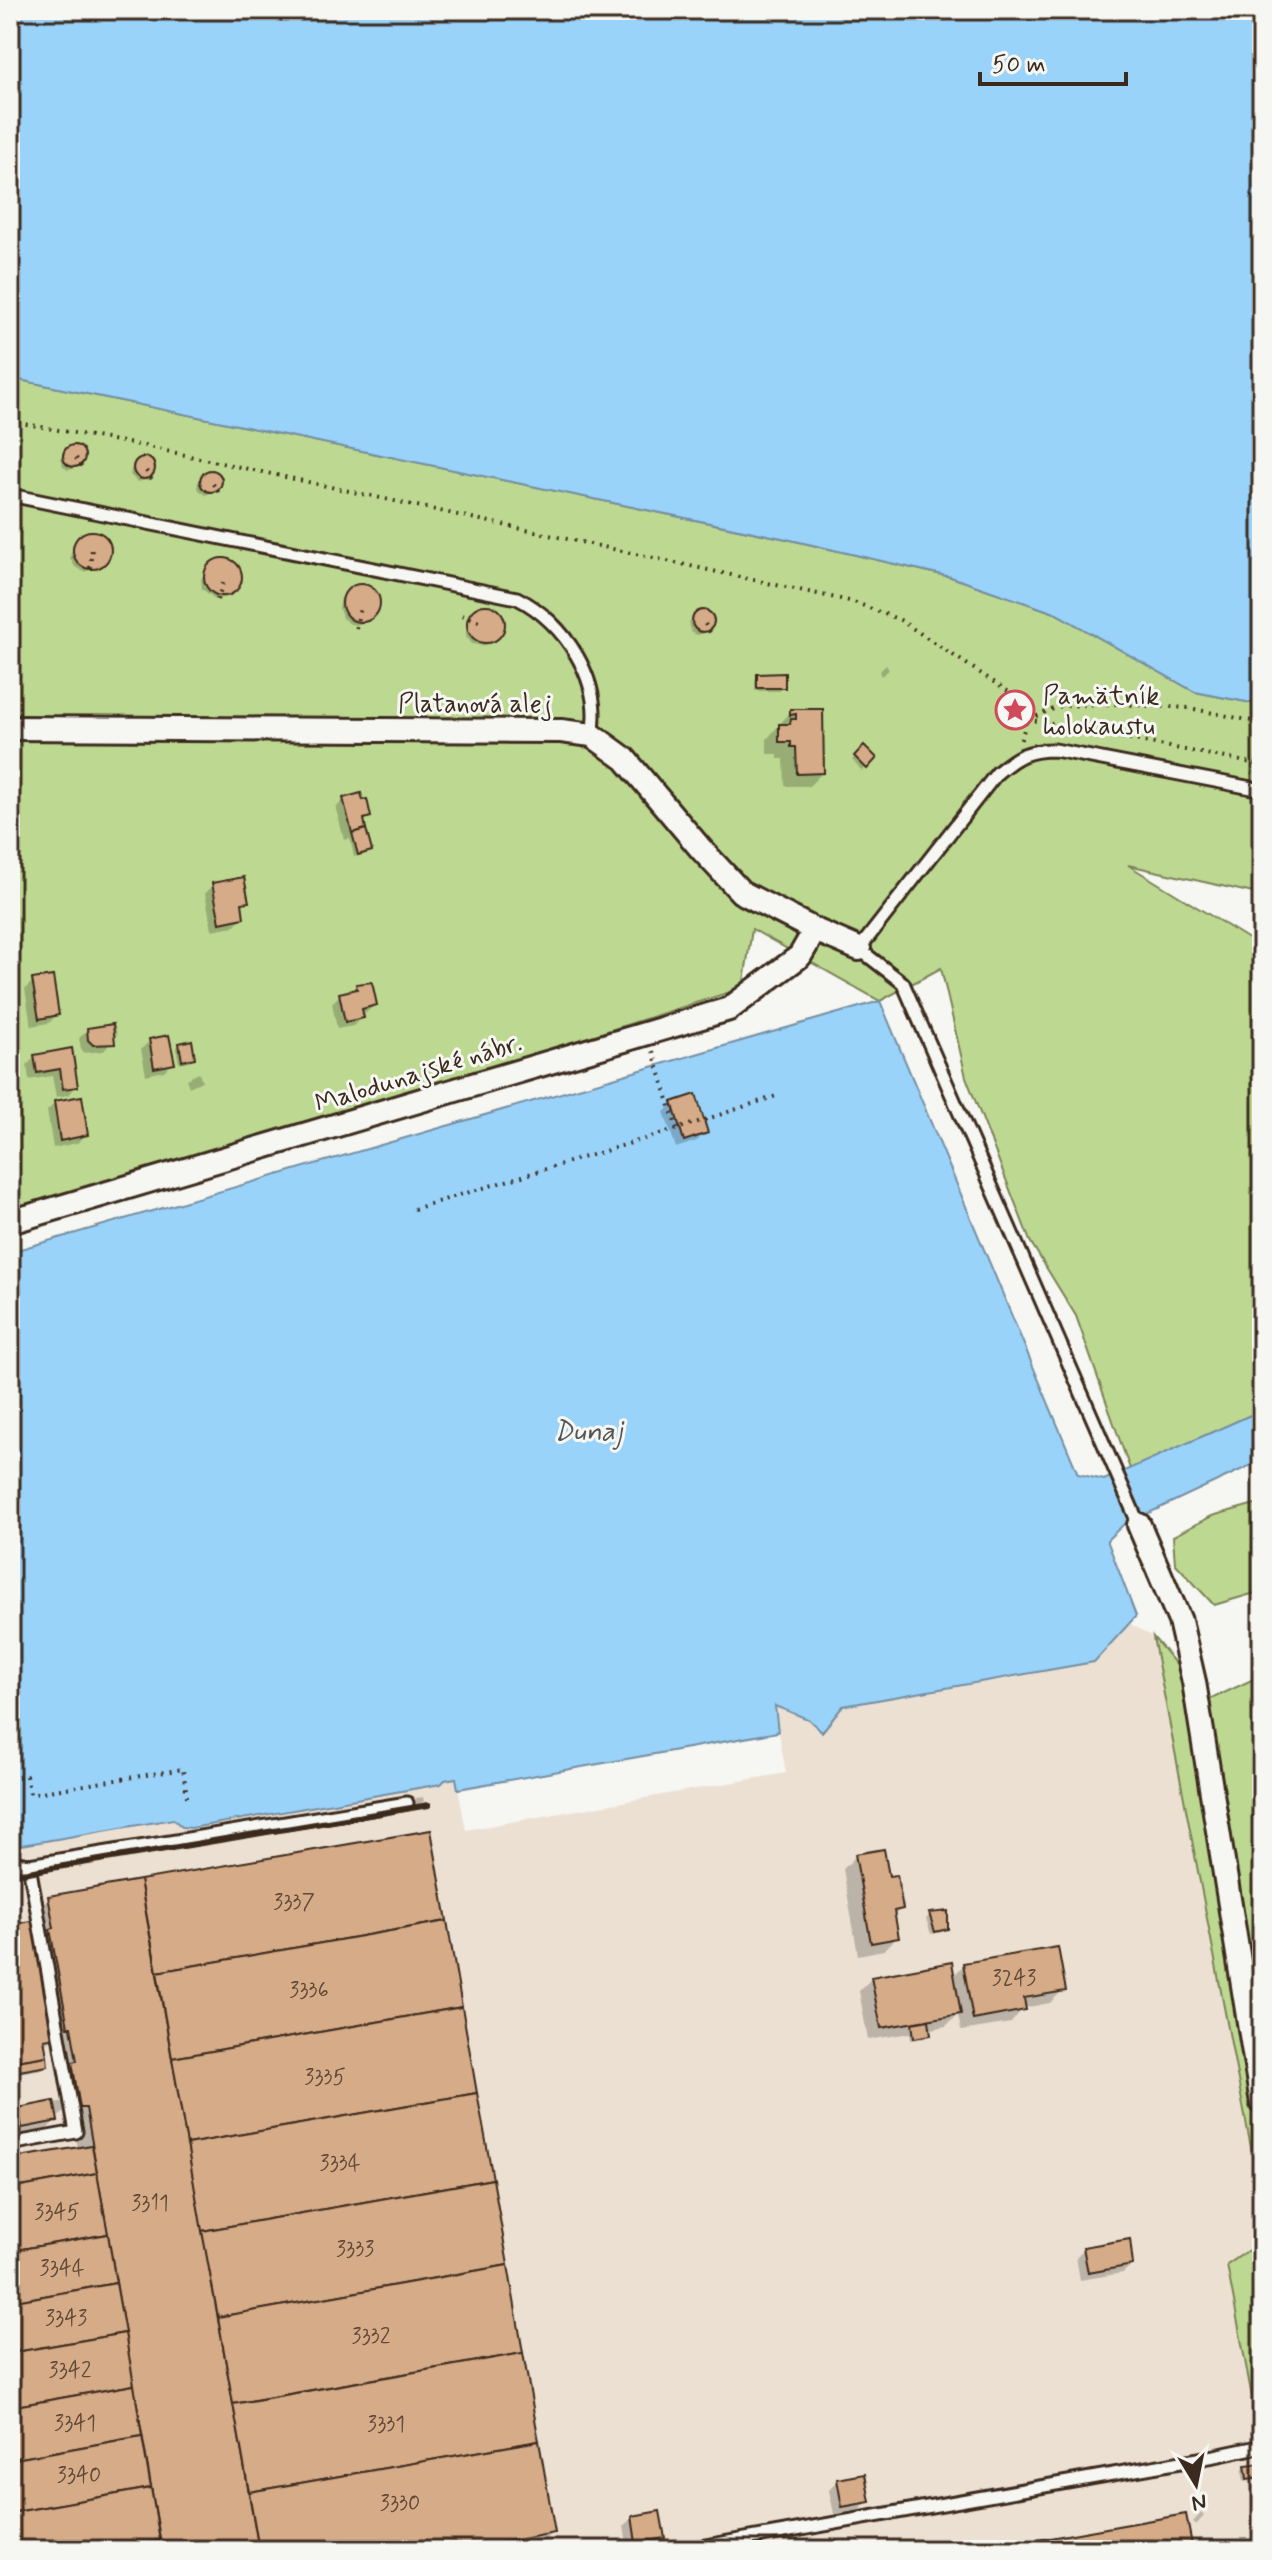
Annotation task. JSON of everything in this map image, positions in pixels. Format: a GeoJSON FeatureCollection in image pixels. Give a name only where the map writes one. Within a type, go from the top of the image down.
{"type":"FeatureCollection","features":[{"type":"Feature","properties":{"kind":"street","name":"Platanová alej"},"geometry":{"type":"LineString","coordinates":[[10,728],[561,731],[592,735]]}},
{"type":"Feature","properties":{"kind":"street"},"geometry":{"type":"LineString","coordinates":[[592,735],[625,759],[741,892],[859,949]]}},
{"type":"Feature","properties":{"kind":"street","name":"Malodunajské nábr."},"geometry":{"type":"LineString","coordinates":[[10,1222],[729,1009],[800,956],[815,930]]}},
{"type":"Feature","properties":{"kind":"street"},"geometry":{"type":"LineString","coordinates":[[1139,1525],[1180,1621],[1194,1682],[1262,2103]]}},
{"type":"Feature","properties":{"kind":"lane"},"geometry":{"type":"LineString","coordinates":[[10,495],[517,598],[547,617],[571,646],[582,666],[595,706],[592,735]]}},
{"type":"Feature","properties":{"kind":"lane"},"geometry":{"type":"LineString","coordinates":[[1139,1525],[903,983],[859,949],[997,773],[1017,756],[1037,750],[1055,750],[1262,790]]}},
{"type":"Feature","properties":{"kind":"lane"},"geometry":{"type":"LineString","coordinates":[[10,1862],[29,1865],[407,1803]]}},
{"type":"Feature","properties":{"kind":"lane"},"geometry":{"type":"LineString","coordinates":[[10,2144],[76,2132],[29,1865]]}},
{"type":"Feature","properties":{"kind":"lane"},"geometry":{"type":"LineString","coordinates":[[683,2550],[1262,2446]]}},
{"type":"Feature","properties":{"kind":"path"},"geometry":{"type":"LineString","coordinates":[[10,421],[187,456],[854,602],[900,620],[1000,684],[1024,706],[1027,719]]}},
{"type":"Feature","properties":{"kind":"path"},"geometry":{"type":"LineString","coordinates":[[76,458],[83,468]]}},
{"type":"Feature","properties":{"kind":"path"},"geometry":{"type":"LineString","coordinates":[[146,471],[153,481]]}},
{"type":"Feature","properties":{"kind":"path"},"geometry":{"type":"LineString","coordinates":[[213,484],[220,494]]}},
{"type":"Feature","properties":{"kind":"path"},"geometry":{"type":"LineString","coordinates":[[90,568],[92,549]]}},
{"type":"Feature","properties":{"kind":"path"},"geometry":{"type":"LineString","coordinates":[[217,600],[224,581]]}},
{"type":"Feature","properties":{"kind":"path"},"geometry":{"type":"LineString","coordinates":[[356,628],[360,608]]}},
{"type":"Feature","properties":{"kind":"path"},"geometry":{"type":"LineString","coordinates":[[462,615],[482,622]]}},
{"type":"Feature","properties":{"kind":"path"},"geometry":{"type":"LineString","coordinates":[[705,624],[711,634]]}},
{"type":"Feature","properties":{"kind":"path"},"geometry":{"type":"LineString","coordinates":[[1027,719],[1061,706],[1115,704],[1189,708],[1262,723]]}},
{"type":"Feature","properties":{"kind":"path"},"geometry":{"type":"LineString","coordinates":[[1027,719],[1262,765]]}},
{"type":"Feature","properties":{"kind":"path"},"geometry":{"type":"LineString","coordinates":[[658,1066],[677,1129]]}},
{"type":"Feature","properties":{"kind":"path"},"geometry":{"type":"LineString","coordinates":[[414,1209],[779,1095]]}},
{"type":"Feature","properties":{"kind":"path"},"geometry":{"type":"LineString","coordinates":[[10,1778],[26,1776],[30,1794],[183,1769],[187,1797]]}},
{"type":"Feature","properties":{"kind":"shaded area"},"geometry":{"type":"Polygon","coordinates":[[[1129,1623],[1153,1637],[1262,2205],[1262,2241],[1227,2266],[1262,2450],[1262,2550],[10,2550],[10,1847],[173,1819],[182,1827],[192,1828],[441,1784],[456,1778],[466,1830],[786,1773],[774,1706],[808,1719],[843,1706],[1094,1662],[1129,1623]]]}},
{"type":"Feature","properties":{"kind":"green space"},"geometry":{"type":"Polygon","coordinates":[[[10,378],[782,538],[951,577],[1055,613],[1195,692],[1262,705],[1262,895],[1128,865],[1262,947],[1262,1410],[1130,1469],[1076,1316],[1030,1241],[966,1077],[941,968],[880,1001],[752,929],[743,988],[366,1107],[10,1212],[10,378]]]}},
{"type":"Feature","properties":{"kind":"green space"},"geometry":{"type":"Polygon","coordinates":[[[1262,1502],[1262,1591],[1214,1605],[1175,1563],[1173,1536],[1212,1516],[1262,1502]]]}},
{"type":"Feature","properties":{"kind":"green space"},"geometry":{"type":"Polygon","coordinates":[[[1153,1637],[1207,1701],[1262,1675],[1262,2205],[1153,1637]]]}},
{"type":"Feature","properties":{"kind":"green space"},"geometry":{"type":"Polygon","coordinates":[[[1262,2241],[1262,2450],[1227,2265],[1262,2241]]]}},
{"type":"Feature","properties":{"kind":"water"},"geometry":{"type":"Polygon","coordinates":[[[10,10],[1262,10],[1262,705],[1195,692],[1055,613],[951,577],[782,538],[10,378],[10,10]]]}},
{"type":"Feature","properties":{"kind":"water","name":"Dunaj"},"geometry":{"type":"Polygon","coordinates":[[[880,1001],[1078,1474],[1104,1480],[1262,1410],[1262,1460],[1123,1525],[1107,1540],[1136,1616],[1094,1662],[843,1706],[822,1732],[808,1719],[775,1706],[778,1732],[458,1789],[456,1778],[441,1784],[191,1828],[182,1827],[173,1819],[10,1847],[10,1252],[880,1001]]]}},
{"type":"Feature","properties":{"kind":"building"},"geometry":{"type":"Polygon","coordinates":[[[70,445],[78,445],[85,456],[78,467],[70,467],[63,460],[63,452],[70,445]]]}},
{"type":"Feature","properties":{"kind":"building"},"geometry":{"type":"Polygon","coordinates":[[[140,457],[148,457],[155,468],[148,479],[140,479],[133,472],[133,464],[140,457]]]}},
{"type":"Feature","properties":{"kind":"building"},"geometry":{"type":"Polygon","coordinates":[[[207,470],[215,470],[222,481],[215,492],[207,492],[200,485],[200,477],[207,470]]]}},
{"type":"Feature","properties":{"kind":"building"},"geometry":{"type":"Polygon","coordinates":[[[92,531],[105,537],[111,550],[105,563],[92,569],[79,563],[73,550],[79,537],[92,531]]]}},
{"type":"Feature","properties":{"kind":"building"},"geometry":{"type":"Polygon","coordinates":[[[223,558],[237,563],[242,577],[237,591],[223,596],[209,591],[204,577],[209,563],[223,558]]]}},
{"type":"Feature","properties":{"kind":"building"},"geometry":{"type":"Polygon","coordinates":[[[361,584],[375,589],[380,603],[375,617],[361,622],[347,617],[342,603],[347,589],[361,584]]]}},
{"type":"Feature","properties":{"kind":"building"},"geometry":{"type":"Polygon","coordinates":[[[486,605],[499,611],[505,624],[499,637],[486,643],[473,637],[467,624],[473,611],[486,605]]]}},
{"type":"Feature","properties":{"kind":"building"},"geometry":{"type":"Polygon","coordinates":[[[699,610],[707,610],[714,621],[707,632],[699,632],[692,625],[692,617],[699,610]]]}},
{"type":"Feature","properties":{"kind":"building"},"geometry":{"type":"Polygon","coordinates":[[[785,673],[785,688],[757,688],[757,674],[785,673]]]}},
{"type":"Feature","properties":{"kind":"building"},"geometry":{"type":"Polygon","coordinates":[[[790,709],[823,709],[824,773],[797,774],[796,747],[791,747],[791,742],[779,742],[779,724],[790,724],[791,719],[796,719],[796,714],[790,715],[790,709]]]}},
{"type":"Feature","properties":{"kind":"building"},"geometry":{"type":"Polygon","coordinates":[[[864,745],[877,758],[867,769],[854,756],[864,745]]]}},
{"type":"Feature","properties":{"kind":"building"},"geometry":{"type":"Polygon","coordinates":[[[361,793],[363,800],[367,799],[371,817],[364,819],[366,829],[352,833],[343,798],[361,793]]]}},
{"type":"Feature","properties":{"kind":"building"},"geometry":{"type":"Polygon","coordinates":[[[366,829],[372,851],[358,855],[352,833],[366,829]]]}},
{"type":"Feature","properties":{"kind":"building"},"geometry":{"type":"Polygon","coordinates":[[[244,877],[249,902],[242,903],[244,918],[220,923],[212,883],[244,877]]]}},
{"type":"Feature","properties":{"kind":"building"},"geometry":{"type":"Polygon","coordinates":[[[53,976],[59,1015],[39,1019],[32,979],[53,976]]]}},
{"type":"Feature","properties":{"kind":"building"},"geometry":{"type":"Polygon","coordinates":[[[372,982],[377,1005],[362,1009],[364,1018],[345,1022],[339,993],[357,989],[356,984],[372,982]]]}},
{"type":"Feature","properties":{"kind":"building"},"geometry":{"type":"Polygon","coordinates":[[[113,1024],[115,1044],[93,1045],[88,1040],[87,1028],[113,1024]]]}},
{"type":"Feature","properties":{"kind":"building"},"geometry":{"type":"Polygon","coordinates":[[[169,1035],[175,1064],[154,1068],[149,1039],[169,1035]]]}},
{"type":"Feature","properties":{"kind":"building"},"geometry":{"type":"Polygon","coordinates":[[[192,1040],[195,1058],[182,1061],[179,1043],[192,1040]]]}},
{"type":"Feature","properties":{"kind":"building"},"geometry":{"type":"Polygon","coordinates":[[[72,1048],[78,1087],[63,1089],[60,1069],[37,1073],[34,1055],[72,1048]]]}},
{"type":"Feature","properties":{"kind":"building"},"geometry":{"type":"Polygon","coordinates":[[[696,1094],[708,1133],[684,1141],[672,1102],[696,1094]]]}},
{"type":"Feature","properties":{"kind":"building"},"geometry":{"type":"Polygon","coordinates":[[[82,1096],[88,1135],[60,1141],[54,1101],[82,1096]]]}},
{"type":"Feature","properties":{"kind":"building"},"geometry":{"type":"Polygon","coordinates":[[[431,1830],[447,1921],[157,1972],[140,1880],[431,1830]]]}},
{"type":"Feature","properties":{"kind":"building"},"geometry":{"type":"Polygon","coordinates":[[[884,1849],[889,1876],[897,1875],[903,1909],[894,1911],[899,1938],[871,1943],[855,1854],[884,1849]]]}},
{"type":"Feature","properties":{"kind":"building"},"geometry":{"type":"Polygon","coordinates":[[[140,1880],[259,2550],[162,2550],[86,2108],[80,2108],[72,2062],[77,2061],[50,1929],[54,1928],[48,1896],[140,1880]]]}},
{"type":"Feature","properties":{"kind":"building"},"geometry":{"type":"Polygon","coordinates":[[[948,1911],[948,1929],[935,1932],[929,1913],[948,1911]]]}},
{"type":"Feature","properties":{"kind":"building"},"geometry":{"type":"Polygon","coordinates":[[[35,1920],[56,2037],[44,2039],[47,2056],[17,2061],[14,2043],[10,2044],[10,1925],[35,1920]]]}},
{"type":"Feature","properties":{"kind":"building"},"geometry":{"type":"Polygon","coordinates":[[[447,1921],[462,2007],[172,2058],[157,1972],[447,1921]]]}},
{"type":"Feature","properties":{"kind":"building"},"geometry":{"type":"Polygon","coordinates":[[[1058,1947],[1066,1991],[1024,1998],[1026,2010],[973,2020],[963,1963],[1058,1947]]]}},
{"type":"Feature","properties":{"kind":"building"},"geometry":{"type":"Polygon","coordinates":[[[952,1962],[961,2014],[881,2028],[871,1977],[952,1962]]]}},
{"type":"Feature","properties":{"kind":"building"},"geometry":{"type":"Polygon","coordinates":[[[462,2007],[477,2093],[187,2144],[172,2058],[462,2007]]]}},
{"type":"Feature","properties":{"kind":"building"},"geometry":{"type":"Polygon","coordinates":[[[929,2020],[931,2035],[914,2038],[912,2023],[929,2020]]]}},
{"type":"Feature","properties":{"kind":"building"},"geometry":{"type":"Polygon","coordinates":[[[14,2043],[19,2071],[15,2072],[16,2078],[10,2079],[10,2044],[14,2043]]]}},
{"type":"Feature","properties":{"kind":"building"},"geometry":{"type":"Polygon","coordinates":[[[47,2056],[48,2066],[19,2071],[17,2061],[47,2056]]]}},
{"type":"Feature","properties":{"kind":"building"},"geometry":{"type":"Polygon","coordinates":[[[477,2093],[493,2179],[202,2231],[187,2144],[477,2093]]]}},
{"type":"Feature","properties":{"kind":"building"},"geometry":{"type":"Polygon","coordinates":[[[54,2101],[58,2121],[22,2128],[18,2108],[54,2101]]]}},
{"type":"Feature","properties":{"kind":"building"},"geometry":{"type":"Polygon","coordinates":[[[92,2145],[97,2173],[10,2189],[10,2156],[92,2145]]]}},
{"type":"Feature","properties":{"kind":"building"},"geometry":{"type":"Polygon","coordinates":[[[97,2173],[108,2234],[10,2251],[10,2189],[97,2173]]]}},
{"type":"Feature","properties":{"kind":"building"},"geometry":{"type":"Polygon","coordinates":[[[493,2179],[508,2265],[218,2317],[202,2231],[493,2179]]]}},
{"type":"Feature","properties":{"kind":"building"},"geometry":{"type":"Polygon","coordinates":[[[108,2234],[116,2283],[10,2302],[10,2251],[108,2234]]]}},
{"type":"Feature","properties":{"kind":"building"},"geometry":{"type":"Polygon","coordinates":[[[1130,2239],[1133,2265],[1088,2273],[1083,2247],[1130,2239]]]}},
{"type":"Feature","properties":{"kind":"building"},"geometry":{"type":"Polygon","coordinates":[[[508,2265],[523,2353],[233,2404],[218,2317],[508,2265]]]}},
{"type":"Feature","properties":{"kind":"building"},"geometry":{"type":"Polygon","coordinates":[[[116,2283],[125,2333],[10,2353],[10,2302],[116,2283]]]}},
{"type":"Feature","properties":{"kind":"building"},"geometry":{"type":"Polygon","coordinates":[[[125,2333],[134,2385],[10,2407],[10,2353],[125,2333]]]}},
{"type":"Feature","properties":{"kind":"building"},"geometry":{"type":"Polygon","coordinates":[[[523,2353],[539,2441],[249,2492],[233,2404],[523,2353]]]}},
{"type":"Feature","properties":{"kind":"building"},"geometry":{"type":"Polygon","coordinates":[[[134,2385],[142,2436],[10,2460],[10,2407],[134,2385]]]}},
{"type":"Feature","properties":{"kind":"building"},"geometry":{"type":"Polygon","coordinates":[[[142,2436],[151,2488],[10,2513],[10,2460],[142,2436]]]}},
{"type":"Feature","properties":{"kind":"building"},"geometry":{"type":"Polygon","coordinates":[[[539,2441],[555,2533],[459,2550],[259,2550],[249,2492],[539,2441]]]}},
{"type":"Feature","properties":{"kind":"building"},"geometry":{"type":"Polygon","coordinates":[[[1261,2463],[1262,2477],[1247,2479],[1245,2465],[1261,2463]]]}},
{"type":"Feature","properties":{"kind":"building"},"geometry":{"type":"Polygon","coordinates":[[[865,2474],[870,2502],[842,2507],[837,2479],[865,2474]]]}},
{"type":"Feature","properties":{"kind":"building"},"geometry":{"type":"Polygon","coordinates":[[[151,2488],[160,2540],[104,2550],[10,2550],[10,2513],[151,2488]]]}},
{"type":"Feature","properties":{"kind":"building"},"geometry":{"type":"Polygon","coordinates":[[[660,2511],[665,2538],[636,2543],[632,2516],[660,2511]]]}},
{"type":"Feature","properties":{"kind":"building"},"geometry":{"type":"Polygon","coordinates":[[[1186,2514],[1193,2550],[982,2550],[1186,2514]]]}},
{"type":"Feature","properties":{"kind":"building"},"geometry":{"type":"Polygon","coordinates":[[[160,2540],[162,2550],[104,2550],[160,2540]]]}},
{"type":"Feature","properties":{"kind":"railway"},"geometry":{"type":"LineString","coordinates":[[10,1875],[429,1805]]}},
{"type":"Feature","properties":{"kind":"place","name":"Pamätník holokaustu"},"geometry":{"type":"Point","coordinates":[1015,710]}}]}
